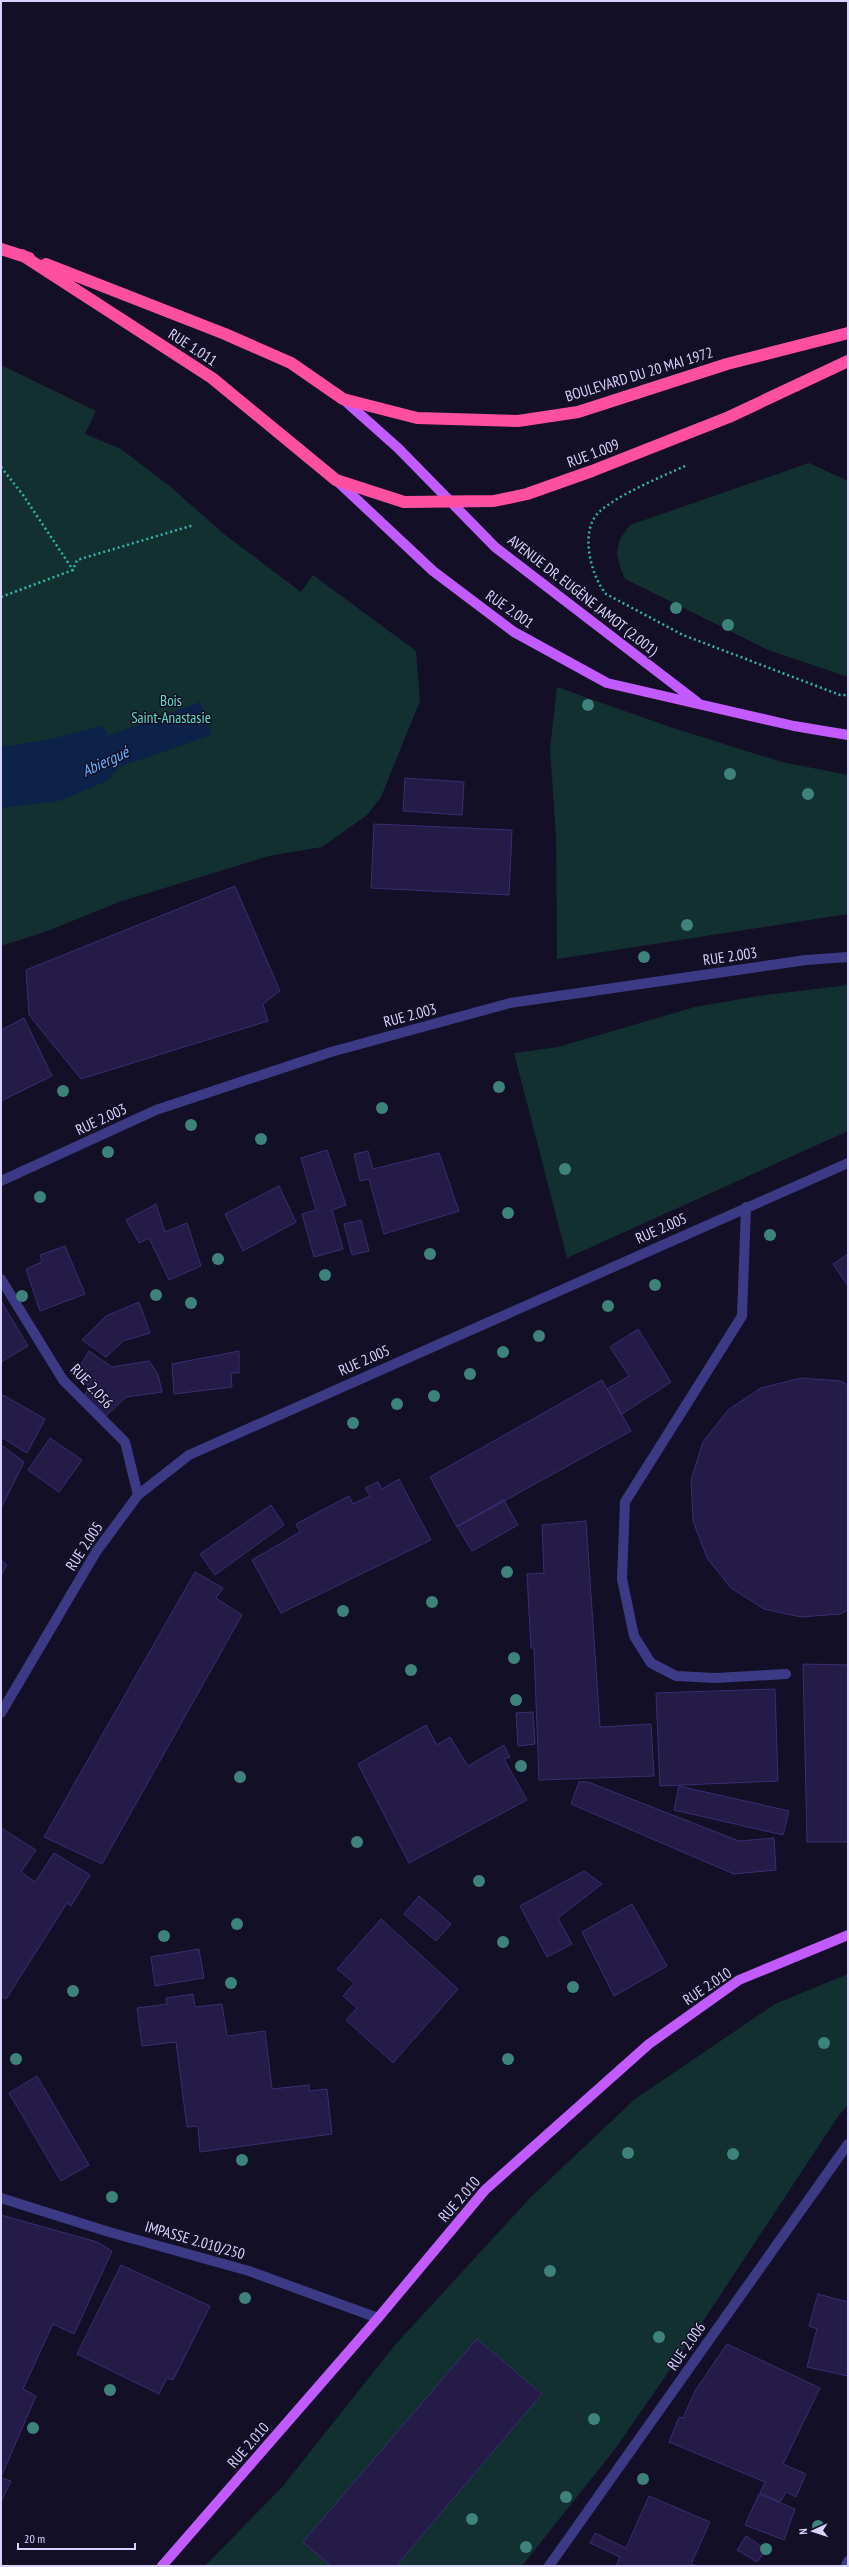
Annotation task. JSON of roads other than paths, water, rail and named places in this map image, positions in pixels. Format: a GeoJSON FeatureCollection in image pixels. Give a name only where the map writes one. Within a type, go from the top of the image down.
{"type":"FeatureCollection","features":[{"type":"Feature","properties":{"kind":"highway","name":"RUE 1.011"},"geometry":{"type":"LineString","coordinates":[[1,249],[22,255],[225,334],[291,363],[343,399]]}},
{"type":"Feature","properties":{"kind":"highway","name":"RUE 1.011"},"geometry":{"type":"LineString","coordinates":[[22,255],[212,378],[336,480]]}},
{"type":"Feature","properties":{"kind":"highway","name":"BOULEVARD DU 20 MAI 1972"},"geometry":{"type":"LineString","coordinates":[[343,399],[417,418],[518,421],[578,412],[727,364],[848,334]]}},
{"type":"Feature","properties":{"kind":"highway","name":"RUE 1.009"},"geometry":{"type":"LineString","coordinates":[[336,480],[404,502],[494,501],[534,492],[729,417],[848,361]]}},
{"type":"Feature","properties":{"kind":"main road","name":"AVENUE DR. EUGÈNE JAMOT (2.001)"},"geometry":{"type":"LineString","coordinates":[[343,399],[398,448],[495,547],[700,705],[848,735]]}},
{"type":"Feature","properties":{"kind":"main road","name":"RUE 2.001"},"geometry":{"type":"LineString","coordinates":[[336,480],[433,571],[514,632],[606,683],[700,705]]}},
{"type":"Feature","properties":{"kind":"main road","name":"RUE 2.010"},"geometry":{"type":"LineString","coordinates":[[162,2566],[378,2318],[485,2190],[649,2044],[739,1980],[848,1935]]}},
{"type":"Feature","properties":{"kind":"street","name":"RUE 2.003"},"geometry":{"type":"LineString","coordinates":[[1,1181],[156,1110],[331,1052],[510,1003],[806,960],[848,957]]}},
{"type":"Feature","properties":{"kind":"street","name":"RUE 2.005"},"geometry":{"type":"LineString","coordinates":[[1,1713],[96,1552],[138,1495],[189,1455],[848,1163]]}},
{"type":"Feature","properties":{"kind":"street"},"geometry":{"type":"LineString","coordinates":[[746,1207],[742,1316],[625,1502],[622,1579],[634,1636],[651,1663],[676,1676],[716,1678],[786,1674]]}},
{"type":"Feature","properties":{"kind":"street","name":"RUE 2.056"},"geometry":{"type":"LineString","coordinates":[[1,1279],[63,1380],[126,1442],[138,1495]]}},
{"type":"Feature","properties":{"kind":"street","name":"RUE 2.006"},"geometry":{"type":"LineString","coordinates":[[549,2566],[848,2144]]}},
{"type":"Feature","properties":{"kind":"street","name":"IMPASSE 2.010/250"},"geometry":{"type":"LineString","coordinates":[[1,2198],[109,2232],[249,2271],[378,2318]]}},
{"type":"Feature","properties":{"kind":"street"},"geometry":{"type":"LineString","coordinates":[[846,2566],[848,2561]]}},
{"type":"Feature","properties":{"kind":"water","name":"Abiergué"},"geometry":{"type":"Polygon","coordinates":[[[200,702],[212,735],[119,767],[107,781],[59,801],[1,808],[1,747],[52,739],[100,726],[105,729],[108,736],[200,702]]]}},
{"type":"Feature","properties":{"kind":"park label","name":"Bois Saint-Anastasie"},"geometry":{"type":"Point","coordinates":[171,708]}}]}
